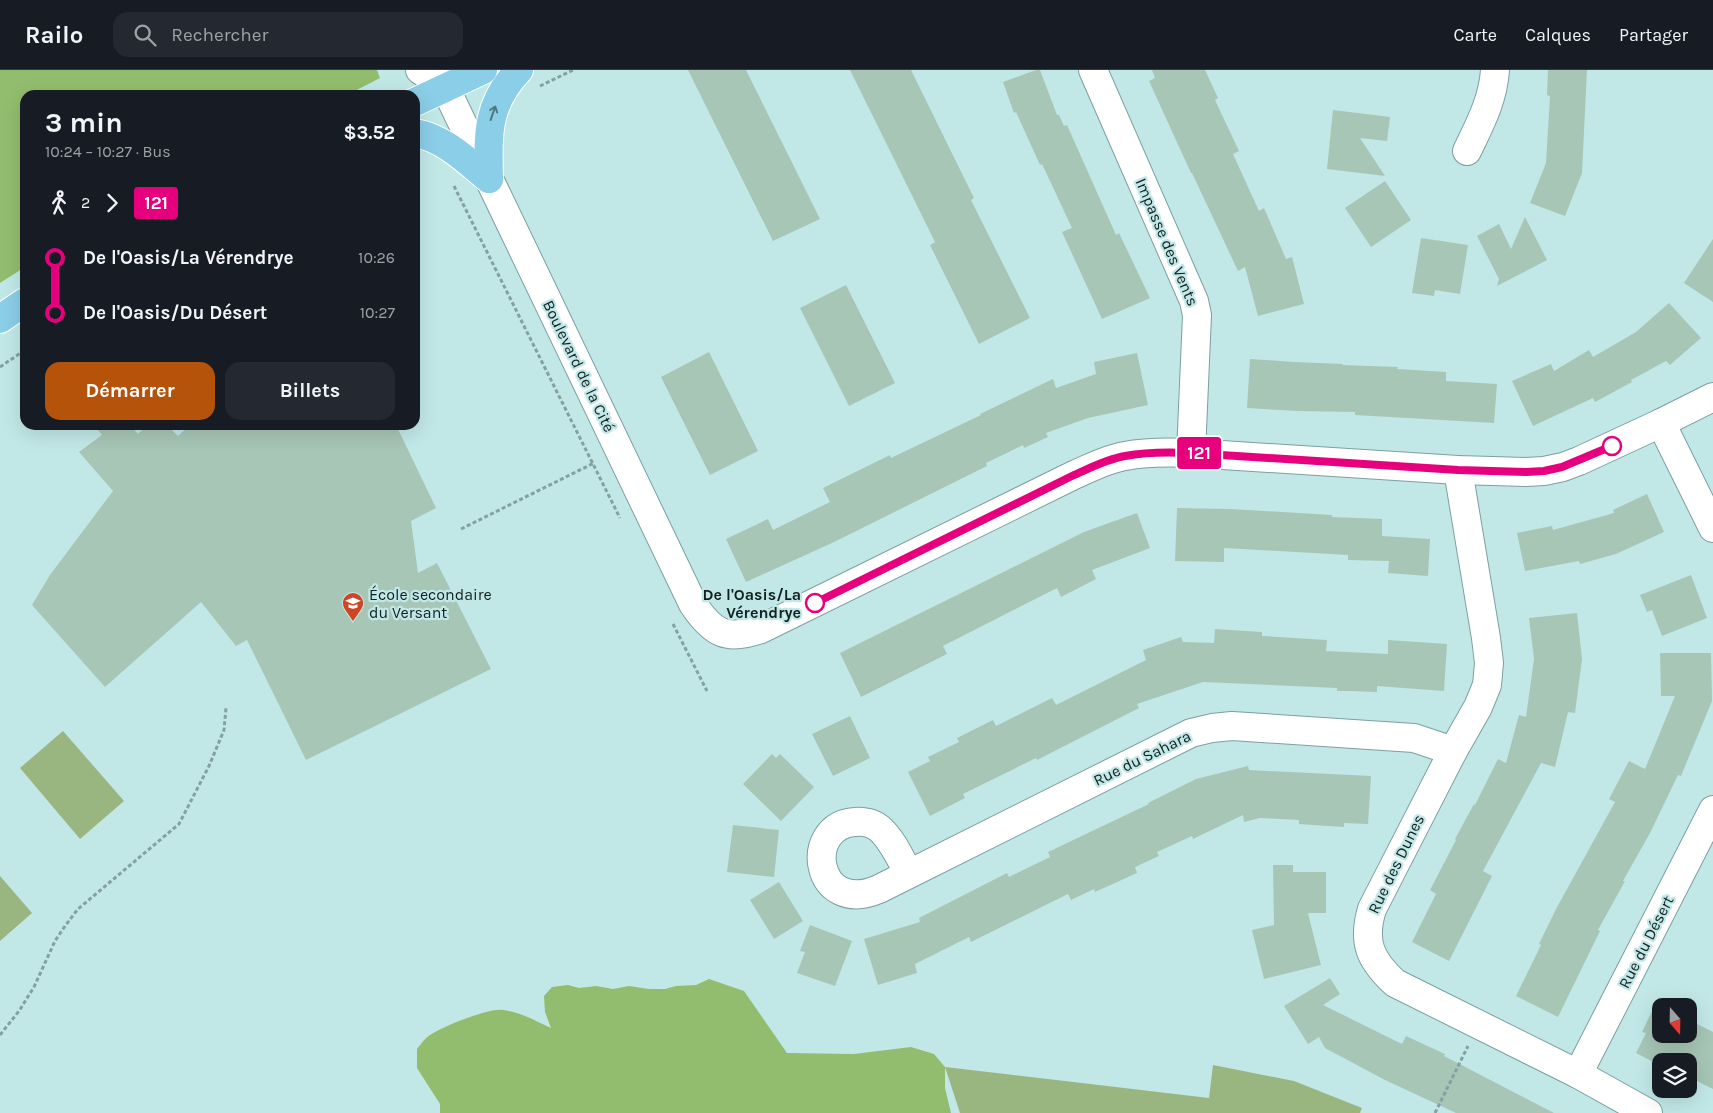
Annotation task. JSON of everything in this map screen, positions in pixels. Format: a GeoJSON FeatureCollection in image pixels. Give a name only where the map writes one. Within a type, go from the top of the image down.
{"type":"FeatureCollection","features":[{"type":"Feature","properties":{"kind":"main road"},"geometry":{"type":"LineString","coordinates":[[420,98],[445,79],[483,70]]}},
{"type":"Feature","properties":{"kind":"main road"},"geometry":{"type":"LineString","coordinates":[[489,179],[488,134],[491,118],[500,94],[519,70]]}},
{"type":"Feature","properties":{"kind":"main road"},"geometry":{"type":"LineString","coordinates":[[420,135],[452,148],[489,179]]}},
{"type":"Feature","properties":{"kind":"main road"},"geometry":{"type":"LineString","coordinates":[[0,319],[20,305]]}},
{"type":"Feature","properties":{"kind":"street"},"geometry":{"type":"LineString","coordinates":[[420,70],[445,79]]}},
{"type":"Feature","properties":{"kind":"street","name":"Impasse des Vents"},"geometry":{"type":"LineString","coordinates":[[1093,70],[1194,301],[1197,315],[1190,453]]}},
{"type":"Feature","properties":{"kind":"street"},"geometry":{"type":"LineString","coordinates":[[1467,151],[1490,100],[1494,70]]}},
{"type":"Feature","properties":{"kind":"street","name":"Boulevard de la Cité"},"geometry":{"type":"LineString","coordinates":[[445,79],[489,179],[693,604],[711,626],[724,634],[748,634],[761,629],[1103,462],[1124,456],[1148,453],[1190,453]]}},
{"type":"Feature","properties":{"kind":"street"},"geometry":{"type":"LineString","coordinates":[[1190,453],[1458,470],[1544,471],[1562,467],[1661,423],[1713,397]]}},
{"type":"Feature","properties":{"kind":"street"},"geometry":{"type":"LineString","coordinates":[[1661,423],[1713,528]]}},
{"type":"Feature","properties":{"kind":"street","name":"Rue des Dunes"},"geometry":{"type":"LineString","coordinates":[[1458,470],[1486,638],[1489,663],[1487,685],[1478,707],[1453,751],[1372,909],[1368,923],[1367,941],[1372,955],[1381,970],[1395,983],[1578,1074],[1648,1113]]}},
{"type":"Feature","properties":{"kind":"street","name":"Rue du Sahara"},"geometry":{"type":"LineString","coordinates":[[909,874],[1191,733],[1212,728],[1232,726],[1414,738],[1453,751]]}},
{"type":"Feature","properties":{"kind":"street","name":"Rue du Désert"},"geometry":{"type":"LineString","coordinates":[[1578,1074],[1704,854],[1713,810]]}},
{"type":"Feature","properties":{"kind":"path"},"geometry":{"type":"LineString","coordinates":[[452,181],[624,524]]}},
{"type":"Feature","properties":{"kind":"path"},"geometry":{"type":"LineString","coordinates":[[0,367],[20,353]]}},
{"type":"Feature","properties":{"kind":"path"},"geometry":{"type":"LineString","coordinates":[[461,529],[620,450]]}},
{"type":"Feature","properties":{"kind":"path"},"geometry":{"type":"LineString","coordinates":[[671,620],[707,691]]}},
{"type":"Feature","properties":{"kind":"path"},"geometry":{"type":"LineString","coordinates":[[0,1035],[19,1011],[34,987],[65,926],[78,909],[179,824],[209,766],[224,730],[226,708]]}},
{"type":"Feature","properties":{"kind":"path"},"geometry":{"type":"LineString","coordinates":[[1435,1113],[1479,1024]]}},
{"type":"Feature","properties":{"kind":"green space"},"geometry":{"type":"Polygon","coordinates":[[[0,70],[377,70],[380,78],[357,90],[20,90],[20,270],[0,283],[0,70]]]}},
{"type":"Feature","properties":{"kind":"green space"},"geometry":{"type":"Polygon","coordinates":[[[63,731],[124,801],[80,839],[20,768],[63,731]]]}},
{"type":"Feature","properties":{"kind":"green space"},"geometry":{"type":"Polygon","coordinates":[[[0,876],[32,913],[0,941],[0,876]]]}},
{"type":"Feature","properties":{"kind":"green space"},"geometry":{"type":"Polygon","coordinates":[[[709,979],[744,991],[787,1053],[854,1054],[911,1047],[934,1054],[945,1067],[945,1088],[951,1113],[440,1113],[440,1104],[417,1068],[417,1049],[426,1038],[436,1031],[466,1018],[503,1010],[528,1017],[551,1028],[545,1012],[544,996],[552,987],[568,985],[579,988],[596,986],[613,989],[629,986],[665,989],[676,986],[696,985],[709,979]]]}},
{"type":"Feature","properties":{"kind":"green space"},"geometry":{"type":"Polygon","coordinates":[[[1213,1065],[1294,1081],[1362,1108],[1360,1113],[960,1113],[945,1067],[1209,1098],[1213,1065]]]}},
{"type":"Feature","properties":{"kind":"building"},"geometry":{"type":"Polygon","coordinates":[[[688,70],[746,70],[820,219],[773,241],[688,70]]]}},
{"type":"Feature","properties":{"kind":"building"},"geometry":{"type":"Polygon","coordinates":[[[850,70],[911,70],[974,198],[971,200],[1030,318],[979,344],[930,245],[935,242],[850,70]]]}},
{"type":"Feature","properties":{"kind":"building"},"geometry":{"type":"Polygon","coordinates":[[[1040,70],[1057,115],[1059,115],[1064,126],[1067,125],[1116,235],[1119,233],[1150,298],[1102,319],[1062,232],[1072,228],[1016,112],[1014,113],[1003,82],[1040,70]]]}},
{"type":"Feature","properties":{"kind":"building"},"geometry":{"type":"Polygon","coordinates":[[[1152,70],[1205,70],[1218,98],[1215,100],[1239,151],[1233,154],[1259,211],[1264,208],[1286,259],[1292,257],[1304,304],[1258,316],[1245,267],[1238,271],[1191,173],[1149,81],[1155,78],[1152,70]]]}},
{"type":"Feature","properties":{"kind":"building"},"geometry":{"type":"Polygon","coordinates":[[[1548,70],[1587,70],[1582,173],[1565,216],[1530,203],[1546,163],[1550,96],[1547,95],[1548,70]]]}},
{"type":"Feature","properties":{"kind":"building"},"geometry":{"type":"Polygon","coordinates":[[[1333,110],[1390,117],[1387,141],[1360,138],[1385,176],[1327,169],[1333,110]]]}},
{"type":"Feature","properties":{"kind":"building"},"geometry":{"type":"Polygon","coordinates":[[[1385,181],[1411,220],[1371,247],[1345,208],[1385,181]]]}},
{"type":"Feature","properties":{"kind":"building"},"geometry":{"type":"Polygon","coordinates":[[[1525,217],[1547,260],[1497,286],[1499,279],[1477,236],[1499,224],[1511,249],[1525,217]]]}},
{"type":"Feature","properties":{"kind":"building"},"geometry":{"type":"Polygon","coordinates":[[[1421,238],[1468,245],[1460,294],[1435,290],[1434,296],[1412,293],[1421,238]]]}},
{"type":"Feature","properties":{"kind":"building"},"geometry":{"type":"Polygon","coordinates":[[[1713,239],[1713,302],[1684,283],[1713,239]]]}},
{"type":"Feature","properties":{"kind":"building"},"geometry":{"type":"Polygon","coordinates":[[[846,285],[895,383],[849,406],[800,308],[846,285]]]}},
{"type":"Feature","properties":{"kind":"building"},"geometry":{"type":"Polygon","coordinates":[[[1669,303],[1701,338],[1670,365],[1666,361],[1595,402],[1593,398],[1533,426],[1512,381],[1551,364],[1554,371],[1589,350],[1593,357],[1636,332],[1669,303]]]}},
{"type":"Feature","properties":{"kind":"building"},"geometry":{"type":"Polygon","coordinates":[[[709,352],[758,451],[710,475],[661,377],[709,352]]]}},
{"type":"Feature","properties":{"kind":"building"},"geometry":{"type":"Polygon","coordinates":[[[1137,353],[1148,405],[1088,418],[1046,433],[1048,437],[1024,448],[1023,445],[986,463],[987,466],[832,543],[746,582],[726,539],[768,519],[773,530],[830,502],[823,488],[890,455],[891,458],[1053,379],[1056,388],[1096,374],[1094,362],[1137,353]]]}},
{"type":"Feature","properties":{"kind":"building"},"geometry":{"type":"Polygon","coordinates":[[[1250,359],[1398,367],[1397,369],[1446,372],[1446,381],[1497,384],[1494,423],[1355,415],[1355,412],[1247,408],[1250,359]]]}},
{"type":"Feature","properties":{"kind":"building"},"geometry":{"type":"Polygon","coordinates":[[[98,430],[134,430],[138,434],[142,430],[172,430],[178,436],[185,430],[398,430],[436,508],[411,521],[418,573],[437,563],[491,669],[306,760],[247,640],[236,646],[201,602],[105,687],[32,605],[50,575],[113,491],[79,452],[102,435],[98,430]]]}},
{"type":"Feature","properties":{"kind":"building"},"geometry":{"type":"Polygon","coordinates":[[[1647,494],[1664,532],[1616,554],[1580,564],[1579,561],[1525,571],[1517,533],[1552,526],[1553,530],[1614,513],[1613,510],[1647,494]]]}},
{"type":"Feature","properties":{"kind":"building"},"geometry":{"type":"Polygon","coordinates":[[[1177,508],[1230,509],[1382,519],[1382,536],[1430,539],[1428,576],[1388,573],[1389,561],[1348,560],[1348,555],[1224,548],[1224,562],[1175,561],[1177,508]]]}},
{"type":"Feature","properties":{"kind":"building"},"geometry":{"type":"Polygon","coordinates":[[[1137,513],[1150,548],[1092,570],[1096,579],[1061,597],[1057,588],[943,646],[947,654],[861,697],[840,653],[1084,532],[1137,513]]]}},
{"type":"Feature","properties":{"kind":"building"},"geometry":{"type":"Polygon","coordinates":[[[1691,575],[1707,618],[1662,636],[1652,610],[1647,612],[1640,595],[1691,575]]]}},
{"type":"Feature","properties":{"kind":"building"},"geometry":{"type":"Polygon","coordinates":[[[1577,613],[1582,659],[1575,713],[1568,712],[1555,767],[1541,763],[1483,871],[1492,876],[1449,961],[1412,942],[1436,894],[1430,890],[1455,839],[1475,805],[1498,759],[1506,763],[1519,715],[1526,717],[1534,659],[1529,618],[1577,613]]]}},
{"type":"Feature","properties":{"kind":"building"},"geometry":{"type":"Polygon","coordinates":[[[1215,629],[1262,632],[1262,636],[1327,640],[1326,651],[1388,654],[1388,640],[1447,644],[1444,691],[1377,686],[1377,692],[1337,691],[1337,688],[1203,682],[1137,704],[1139,708],[1037,760],[1036,758],[963,794],[965,798],[930,816],[908,772],[930,761],[928,757],[959,742],[957,738],[993,720],[996,726],[1052,698],[1056,705],[1146,660],[1143,650],[1181,637],[1183,642],[1214,643],[1215,629]]]}},
{"type":"Feature","properties":{"kind":"building"},"geometry":{"type":"Polygon","coordinates":[[[1660,653],[1711,653],[1712,701],[1681,776],[1678,775],[1650,833],[1623,881],[1625,881],[1598,930],[1600,931],[1558,1017],[1516,996],[1556,909],[1615,802],[1609,799],[1629,761],[1645,769],[1675,696],[1661,696],[1660,653]]]}},
{"type":"Feature","properties":{"kind":"building"},"geometry":{"type":"Polygon","coordinates":[[[850,716],[870,758],[833,776],[812,734],[850,716]]]}},
{"type":"Feature","properties":{"kind":"building"},"geometry":{"type":"Polygon","coordinates":[[[772,754],[776,758],[780,754],[814,787],[781,821],[743,784],[772,754]]]}},
{"type":"Feature","properties":{"kind":"building"},"geometry":{"type":"Polygon","coordinates":[[[1248,766],[1249,770],[1371,776],[1368,824],[1344,823],[1344,827],[1299,824],[1299,820],[1260,818],[1244,822],[1243,815],[1193,839],[1192,836],[1157,852],[1159,856],[1135,867],[1137,873],[1095,892],[1094,889],[1071,900],[1068,894],[971,942],[969,937],[915,964],[917,973],[878,985],[864,939],[920,922],[919,918],[1007,873],[1009,877],[1050,857],[1048,852],[1149,804],[1196,779],[1248,766]]]}},
{"type":"Feature","properties":{"kind":"building"},"geometry":{"type":"Polygon","coordinates":[[[733,825],[779,830],[774,877],[727,872],[733,825]]]}},
{"type":"Feature","properties":{"kind":"building"},"geometry":{"type":"Polygon","coordinates":[[[1273,865],[1293,865],[1293,872],[1326,872],[1326,913],[1308,913],[1321,965],[1264,979],[1252,930],[1274,925],[1273,865]]]}},
{"type":"Feature","properties":{"kind":"building"},"geometry":{"type":"Polygon","coordinates":[[[779,882],[803,921],[774,939],[750,900],[779,882]]]}},
{"type":"Feature","properties":{"kind":"building"},"geometry":{"type":"Polygon","coordinates":[[[810,925],[852,941],[835,986],[797,973],[805,952],[800,951],[810,925]]]}},
{"type":"Feature","properties":{"kind":"building"},"geometry":{"type":"Polygon","coordinates":[[[1330,978],[1340,994],[1323,1005],[1402,1044],[1406,1036],[1445,1054],[1444,1056],[1554,1113],[1456,1113],[1385,1080],[1325,1048],[1319,1037],[1308,1044],[1284,1006],[1330,978]]]}},
{"type":"Feature","properties":{"kind":"building"},"geometry":{"type":"Polygon","coordinates":[[[1652,1011],[1652,1043],[1697,1043],[1698,1024],[1713,1032],[1713,1089],[1697,1081],[1697,1053],[1652,1053],[1652,1061],[1636,1053],[1646,1033],[1642,1032],[1652,1011]]]}},
{"type":"Feature","properties":{"kind":"bus line","name":"121"},"geometry":{"type":"LineString","coordinates":[[815,603],[1074,475],[1103,462],[1124,456],[1148,453],[1190,453],[1458,470],[1526,472],[1562,467],[1612,446]]}},
{"type":"Feature","properties":{"kind":"place","name":"De l'Oasis/La Vérendrye"},"geometry":{"type":"Point","coordinates":[815,603]}},
{"type":"Feature","properties":{"kind":"place","name":"École secondaire du Versant"},"geometry":{"type":"Point","coordinates":[353,622]}}]}
